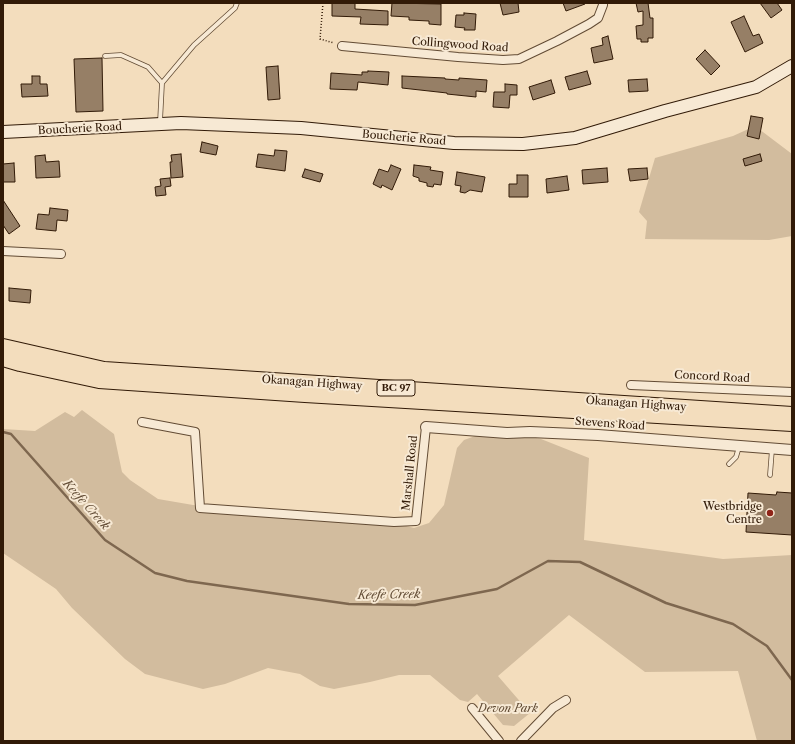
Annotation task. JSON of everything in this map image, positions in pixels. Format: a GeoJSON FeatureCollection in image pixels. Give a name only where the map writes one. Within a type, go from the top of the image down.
{"type":"FeatureCollection","features":[{"type":"Feature","properties":{"kind":"highway","name":"Okanagan Highway"},"geometry":{"type":"LineString","coordinates":[[3,346],[104,369],[792,414]]}},
{"type":"Feature","properties":{"kind":"highway","name":"Okanagan Highway"},"geometry":{"type":"LineString","coordinates":[[3,359],[99,381],[321,396],[792,424]]}},
{"type":"Feature","properties":{"kind":"main road","name":"Boucherie Road"},"geometry":{"type":"LineString","coordinates":[[3,132],[181,123],[301,128],[454,143],[523,144],[575,138],[756,86],[792,66]]}},
{"type":"Feature","properties":{"kind":"street","name":"Collingwood Road"},"geometry":{"type":"LineString","coordinates":[[342,46],[458,57],[503,60],[519,59],[589,24],[598,18],[603,3]]}},
{"type":"Feature","properties":{"kind":"street"},"geometry":{"type":"LineString","coordinates":[[3,252],[61,254]]}},
{"type":"Feature","properties":{"kind":"street","name":"Concord Road"},"geometry":{"type":"LineString","coordinates":[[631,385],[792,392]]}},
{"type":"Feature","properties":{"kind":"street","name":"Marshall Road"},"geometry":{"type":"LineString","coordinates":[[142,422],[195,432],[200,508],[394,522],[416,521],[426,427]]}},
{"type":"Feature","properties":{"kind":"street","name":"Stevens Road"},"geometry":{"type":"LineString","coordinates":[[426,427],[507,433],[530,432],[598,435],[792,450]]}},
{"type":"Feature","properties":{"kind":"street"},"geometry":{"type":"LineString","coordinates":[[521,741],[553,708],[566,700]]}},
{"type":"Feature","properties":{"kind":"street"},"geometry":{"type":"LineString","coordinates":[[472,708],[499,741]]}},
{"type":"Feature","properties":{"kind":"lane"},"geometry":{"type":"LineString","coordinates":[[160,124],[162,83],[194,45],[235,8],[237,3]]}},
{"type":"Feature","properties":{"kind":"lane"},"geometry":{"type":"LineString","coordinates":[[105,56],[121,55],[148,67],[162,83]]}},
{"type":"Feature","properties":{"kind":"lane"},"geometry":{"type":"LineString","coordinates":[[729,464],[736,457],[739,446]]}},
{"type":"Feature","properties":{"kind":"lane"},"geometry":{"type":"LineString","coordinates":[[770,475],[772,448]]}},
{"type":"Feature","properties":{"kind":"path"},"geometry":{"type":"LineString","coordinates":[[323,3],[320,39],[342,46]]}},
{"type":"Feature","properties":{"kind":"green space"},"geometry":{"type":"Polygon","coordinates":[[[755,126],[792,154],[792,236],[769,240],[645,239],[647,221],[639,212],[655,158],[733,136],[755,126]]]}},
{"type":"Feature","properties":{"kind":"green space","name":"Devon Park"},"geometry":{"type":"Polygon","coordinates":[[[82,410],[114,434],[122,472],[130,480],[158,499],[193,505],[387,521],[414,528],[429,523],[444,505],[457,448],[464,440],[492,430],[541,439],[589,458],[584,540],[723,559],[792,555],[792,741],[757,741],[738,671],[645,672],[569,615],[498,676],[530,713],[514,726],[503,725],[477,694],[468,702],[460,700],[430,675],[399,675],[334,689],[320,686],[300,674],[268,668],[225,684],[203,689],[145,674],[125,659],[72,608],[56,589],[3,553],[3,429],[35,431],[65,412],[74,417],[82,410]]]}},
{"type":"Feature","properties":{"kind":"building"},"geometry":{"type":"Polygon","coordinates":[[[332,3],[355,3],[355,9],[388,11],[388,25],[360,24],[361,17],[332,16],[332,3]]]}},
{"type":"Feature","properties":{"kind":"building"},"geometry":{"type":"Polygon","coordinates":[[[392,3],[441,4],[441,25],[429,24],[429,21],[409,20],[409,17],[391,16],[392,3]]]}},
{"type":"Feature","properties":{"kind":"building"},"geometry":{"type":"Polygon","coordinates":[[[500,3],[518,3],[519,12],[503,15],[500,3]]]}},
{"type":"Feature","properties":{"kind":"building"},"geometry":{"type":"Polygon","coordinates":[[[563,3],[584,3],[585,4],[566,11],[563,3]]]}},
{"type":"Feature","properties":{"kind":"building"},"geometry":{"type":"Polygon","coordinates":[[[636,3],[648,3],[650,18],[653,18],[653,38],[648,38],[648,42],[641,42],[641,39],[637,39],[636,26],[643,25],[643,11],[638,12],[636,3]]]}},
{"type":"Feature","properties":{"kind":"building"},"geometry":{"type":"Polygon","coordinates":[[[760,3],[777,3],[782,10],[771,18],[760,3]]]}},
{"type":"Feature","properties":{"kind":"building"},"geometry":{"type":"Polygon","coordinates":[[[464,13],[476,14],[475,30],[464,30],[465,28],[455,27],[456,15],[464,15],[464,13]]]}},
{"type":"Feature","properties":{"kind":"building"},"geometry":{"type":"Polygon","coordinates":[[[744,16],[753,36],[759,34],[763,43],[745,52],[731,22],[744,16]]]}},
{"type":"Feature","properties":{"kind":"building"},"geometry":{"type":"Polygon","coordinates":[[[608,36],[613,59],[594,63],[591,48],[603,45],[602,38],[608,36]]]}},
{"type":"Feature","properties":{"kind":"building"},"geometry":{"type":"Polygon","coordinates":[[[705,50],[720,66],[711,75],[696,59],[705,50]]]}},
{"type":"Feature","properties":{"kind":"building"},"geometry":{"type":"Polygon","coordinates":[[[102,58],[103,111],[76,112],[74,59],[102,58]]]}},
{"type":"Feature","properties":{"kind":"building"},"geometry":{"type":"Polygon","coordinates":[[[278,66],[280,99],[268,100],[266,67],[278,66]]]}},
{"type":"Feature","properties":{"kind":"building"},"geometry":{"type":"Polygon","coordinates":[[[587,71],[591,84],[569,90],[565,77],[587,71]]]}},
{"type":"Feature","properties":{"kind":"building"},"geometry":{"type":"Polygon","coordinates":[[[362,72],[389,72],[388,85],[358,82],[357,90],[330,89],[331,73],[362,75],[362,72]]]}},
{"type":"Feature","properties":{"kind":"building"},"geometry":{"type":"Polygon","coordinates":[[[32,76],[40,76],[40,84],[47,84],[48,96],[22,97],[21,84],[32,84],[32,76]]]}},
{"type":"Feature","properties":{"kind":"building"},"geometry":{"type":"Polygon","coordinates":[[[402,76],[459,80],[459,78],[487,80],[486,92],[476,91],[476,97],[402,88],[402,76]]]}},
{"type":"Feature","properties":{"kind":"building"},"geometry":{"type":"Polygon","coordinates":[[[647,79],[648,91],[629,92],[628,80],[647,79]]]}},
{"type":"Feature","properties":{"kind":"building"},"geometry":{"type":"Polygon","coordinates":[[[551,80],[555,93],[533,100],[529,87],[551,80]]]}},
{"type":"Feature","properties":{"kind":"building"},"geometry":{"type":"Polygon","coordinates":[[[505,84],[517,85],[517,95],[510,95],[509,108],[493,107],[494,92],[505,92],[505,84]]]}},
{"type":"Feature","properties":{"kind":"building"},"geometry":{"type":"Polygon","coordinates":[[[751,116],[763,118],[759,139],[747,136],[751,116]]]}},
{"type":"Feature","properties":{"kind":"building"},"geometry":{"type":"Polygon","coordinates":[[[202,142],[218,146],[216,155],[200,152],[202,142]]]}},
{"type":"Feature","properties":{"kind":"building"},"geometry":{"type":"Polygon","coordinates":[[[275,150],[287,151],[285,171],[256,167],[258,154],[274,156],[275,150]]]}},
{"type":"Feature","properties":{"kind":"building"},"geometry":{"type":"Polygon","coordinates":[[[181,154],[183,177],[171,178],[171,155],[181,154]]]}},
{"type":"Feature","properties":{"kind":"building"},"geometry":{"type":"Polygon","coordinates":[[[760,154],[762,161],[745,166],[743,159],[760,154]]]}},
{"type":"Feature","properties":{"kind":"building"},"geometry":{"type":"Polygon","coordinates":[[[45,155],[46,162],[59,161],[60,177],[36,178],[35,156],[45,155]]]}},
{"type":"Feature","properties":{"kind":"building"},"geometry":{"type":"Polygon","coordinates":[[[14,163],[15,182],[3,182],[3,164],[14,163]]]}},
{"type":"Feature","properties":{"kind":"building"},"geometry":{"type":"Polygon","coordinates":[[[391,165],[401,169],[392,190],[382,185],[381,188],[373,184],[379,169],[388,172],[391,165]]]}},
{"type":"Feature","properties":{"kind":"building"},"geometry":{"type":"Polygon","coordinates":[[[414,165],[431,167],[430,170],[443,172],[441,185],[434,184],[433,187],[427,186],[427,183],[419,181],[419,178],[413,176],[414,165]]]}},
{"type":"Feature","properties":{"kind":"building"},"geometry":{"type":"Polygon","coordinates":[[[607,168],[608,182],[583,184],[582,170],[607,168]]]}},
{"type":"Feature","properties":{"kind":"building"},"geometry":{"type":"Polygon","coordinates":[[[647,168],[648,179],[630,181],[628,169],[647,168]]]}},
{"type":"Feature","properties":{"kind":"building"},"geometry":{"type":"Polygon","coordinates":[[[305,169],[323,174],[320,182],[302,177],[305,169]]]}},
{"type":"Feature","properties":{"kind":"building"},"geometry":{"type":"Polygon","coordinates":[[[457,172],[485,177],[482,192],[470,190],[465,193],[460,192],[461,186],[455,185],[457,172]]]}},
{"type":"Feature","properties":{"kind":"building"},"geometry":{"type":"Polygon","coordinates":[[[517,175],[528,175],[528,197],[509,197],[509,184],[517,184],[517,175]]]}},
{"type":"Feature","properties":{"kind":"building"},"geometry":{"type":"Polygon","coordinates":[[[567,176],[569,190],[547,193],[546,179],[567,176]]]}},
{"type":"Feature","properties":{"kind":"building"},"geometry":{"type":"Polygon","coordinates":[[[170,178],[171,186],[165,187],[166,195],[156,196],[155,187],[161,186],[160,179],[170,178]]]}},
{"type":"Feature","properties":{"kind":"building"},"geometry":{"type":"Polygon","coordinates":[[[3,200],[20,226],[9,234],[3,225],[3,200]]]}},
{"type":"Feature","properties":{"kind":"building"},"geometry":{"type":"Polygon","coordinates":[[[50,208],[68,210],[67,221],[57,220],[56,231],[36,229],[38,214],[49,215],[50,208]]]}},
{"type":"Feature","properties":{"kind":"building"},"geometry":{"type":"Polygon","coordinates":[[[9,288],[31,290],[30,303],[9,301],[9,288]]]}},
{"type":"Feature","properties":{"kind":"building","name":"Westbridge Centre"},"geometry":{"type":"Polygon","coordinates":[[[777,492],[792,493],[792,535],[746,532],[748,493],[776,495],[777,492]]]}},
{"type":"Feature","properties":{"kind":"waterway","name":"Keefe Creek"},"geometry":{"type":"LineString","coordinates":[[3,432],[11,434],[105,540],[155,573],[187,581],[349,604],[415,605],[497,589],[548,561],[580,562],[666,603],[733,624],[767,646],[792,680]]}},
{"type":"Feature","properties":{"kind":"place","name":"Westbridge Centre"},"geometry":{"type":"Point","coordinates":[770,513]}}]}
